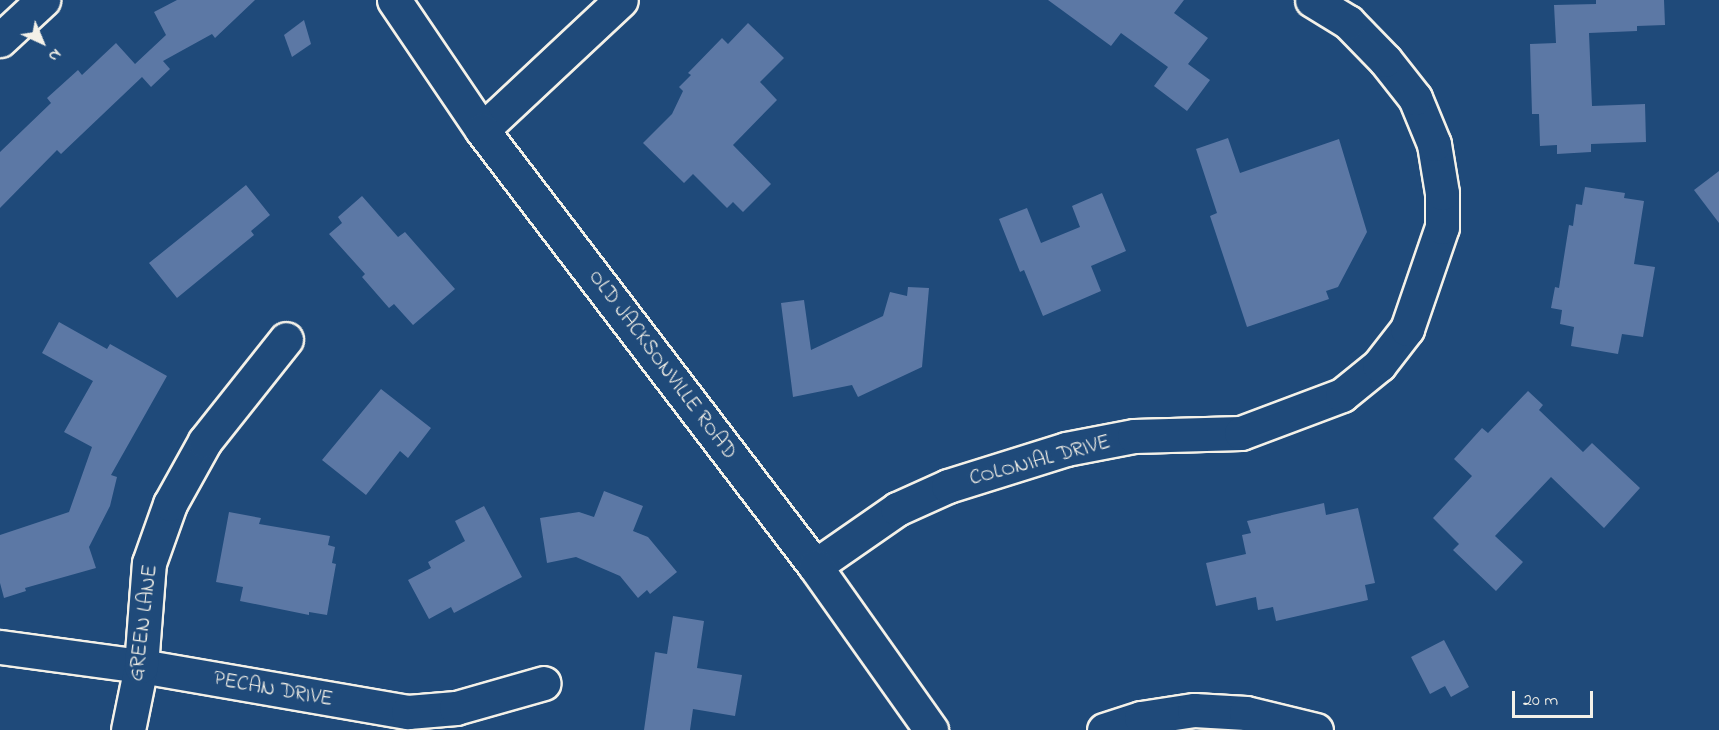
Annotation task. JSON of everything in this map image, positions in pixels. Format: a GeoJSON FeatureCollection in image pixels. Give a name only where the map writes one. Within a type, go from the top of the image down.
{"type":"FeatureCollection","features":[{"type":"Feature","properties":{"kind":"street"},"geometry":{"type":"LineString","coordinates":[[0,40],[43,0]]}},
{"type":"Feature","properties":{"kind":"street","name":"OLD JACKSONVILLE ROAD"},"geometry":{"type":"LineString","coordinates":[[394,0],[482,130],[815,566],[932,730]]}},
{"type":"Feature","properties":{"kind":"street"},"geometry":{"type":"LineString","coordinates":[[482,130],[621,0]]}},
{"type":"Feature","properties":{"kind":"street","name":"COLONIAL DRIVE"},"geometry":{"type":"LineString","coordinates":[[815,566],[897,509],[948,486],[1066,450],[1134,436],[1241,433],[1342,395],[1379,365],[1407,329],[1442,227],[1442,193],[1434,144],[1415,98],[1385,60],[1348,22],[1312,0]]}},
{"type":"Feature","properties":{"kind":"street","name":"GREEN LANE"},"geometry":{"type":"LineString","coordinates":[[128,730],[141,666],[149,563],[170,504],[205,441],[286,339]]}},
{"type":"Feature","properties":{"kind":"street","name":"PECAN DRIVE"},"geometry":{"type":"LineString","coordinates":[[0,647],[141,666],[408,712],[456,708],[544,683]]}},
{"type":"Feature","properties":{"kind":"street"},"geometry":{"type":"LineString","coordinates":[[1104,730],[1141,718],[1194,710],[1246,713],[1316,730]]}},
{"type":"Feature","properties":{"kind":"building"},"geometry":{"type":"Polygon","coordinates":[[[177,0],[255,0],[215,38],[212,34],[163,61],[170,69],[151,87],[142,77],[61,154],[57,150],[0,208],[0,152],[51,103],[47,98],[78,70],[82,75],[116,43],[135,64],[166,35],[154,12],[177,0]]]}},
{"type":"Feature","properties":{"kind":"building"},"geometry":{"type":"Polygon","coordinates":[[[1048,0],[1184,0],[1174,13],[1208,38],[1188,64],[1210,80],[1187,111],[1154,86],[1168,67],[1121,33],[1111,46],[1048,0]]]}},
{"type":"Feature","properties":{"kind":"building"},"geometry":{"type":"Polygon","coordinates":[[[1596,0],[1664,0],[1665,25],[1637,26],[1637,31],[1589,33],[1592,106],[1645,104],[1646,142],[1591,144],[1591,152],[1557,154],[1557,145],[1540,146],[1539,114],[1532,114],[1530,44],[1556,43],[1554,5],[1596,4],[1596,0]]]}},
{"type":"Feature","properties":{"kind":"building"},"geometry":{"type":"Polygon","coordinates":[[[304,20],[311,44],[292,57],[284,35],[304,20]]]}},
{"type":"Feature","properties":{"kind":"building"},"geometry":{"type":"Polygon","coordinates":[[[748,23],[784,58],[760,82],[777,100],[733,145],[771,184],[743,212],[733,202],[727,208],[693,174],[684,183],[643,143],[672,114],[683,91],[679,87],[691,75],[688,73],[722,38],[728,44],[748,23]]]}},
{"type":"Feature","properties":{"kind":"building"},"geometry":{"type":"Polygon","coordinates":[[[1228,138],[1240,173],[1339,139],[1367,232],[1338,287],[1326,291],[1329,299],[1247,327],[1210,216],[1217,213],[1196,149],[1228,138]]]}},
{"type":"Feature","properties":{"kind":"building"},"geometry":{"type":"Polygon","coordinates":[[[1719,171],[1719,223],[1694,190],[1719,171]]]}},
{"type":"Feature","properties":{"kind":"building"},"geometry":{"type":"Polygon","coordinates":[[[246,185],[270,215],[251,231],[254,235],[177,298],[149,263],[246,185]]]}},
{"type":"Feature","properties":{"kind":"building"},"geometry":{"type":"Polygon","coordinates":[[[1585,187],[1625,193],[1624,198],[1644,201],[1634,264],[1655,267],[1643,337],[1622,334],[1618,354],[1571,346],[1574,327],[1560,324],[1562,310],[1551,308],[1555,287],[1559,288],[1569,225],[1573,226],[1576,204],[1582,205],[1585,187]]]}},
{"type":"Feature","properties":{"kind":"building"},"geometry":{"type":"Polygon","coordinates":[[[1102,193],[1126,251],[1091,266],[1101,291],[1043,316],[1024,270],[1020,272],[999,219],[1027,208],[1041,243],[1080,227],[1072,206],[1102,193]]]}},
{"type":"Feature","properties":{"kind":"building"},"geometry":{"type":"Polygon","coordinates":[[[362,196],[398,237],[405,232],[455,289],[413,325],[394,304],[389,308],[362,277],[365,274],[329,234],[342,223],[338,217],[362,196]]]}},
{"type":"Feature","properties":{"kind":"building"},"geometry":{"type":"Polygon","coordinates":[[[908,287],[929,288],[922,367],[858,397],[852,385],[793,397],[781,303],[804,300],[811,350],[883,316],[890,292],[907,296],[908,287]]]}},
{"type":"Feature","properties":{"kind":"building"},"geometry":{"type":"Polygon","coordinates":[[[59,322],[107,349],[110,344],[167,376],[111,475],[117,477],[110,506],[89,547],[96,568],[25,588],[26,591],[4,598],[0,583],[0,535],[69,512],[92,447],[64,432],[93,381],[42,353],[59,322]]]}},
{"type":"Feature","properties":{"kind":"building"},"geometry":{"type":"Polygon","coordinates":[[[381,389],[431,428],[408,458],[400,451],[366,495],[322,460],[381,389]]]}},
{"type":"Feature","properties":{"kind":"building"},"geometry":{"type":"Polygon","coordinates":[[[1528,391],[1543,405],[1539,410],[1583,452],[1592,443],[1640,488],[1604,528],[1551,477],[1495,536],[1523,562],[1496,591],[1453,550],[1459,544],[1433,518],[1472,476],[1454,459],[1482,428],[1488,433],[1528,391]]]}},
{"type":"Feature","properties":{"kind":"building"},"geometry":{"type":"Polygon","coordinates":[[[604,491],[643,506],[633,531],[648,537],[677,572],[650,594],[647,590],[638,598],[620,576],[576,557],[547,563],[540,518],[579,512],[594,517],[604,491]]]}},
{"type":"Feature","properties":{"kind":"building"},"geometry":{"type":"Polygon","coordinates":[[[1324,503],[1326,515],[1358,508],[1375,583],[1365,585],[1368,600],[1276,621],[1273,607],[1258,610],[1256,597],[1216,606],[1206,563],[1246,554],[1242,535],[1251,533],[1247,521],[1324,503]]]}},
{"type":"Feature","properties":{"kind":"building"},"geometry":{"type":"Polygon","coordinates":[[[484,506],[522,577],[454,613],[451,607],[429,619],[408,580],[431,568],[428,562],[465,541],[455,521],[484,506]]]}},
{"type":"Feature","properties":{"kind":"building"},"geometry":{"type":"Polygon","coordinates":[[[229,512],[261,518],[259,524],[330,536],[328,545],[335,547],[332,563],[336,564],[327,615],[309,612],[309,615],[240,601],[243,587],[216,582],[229,512]]]}},
{"type":"Feature","properties":{"kind":"building"},"geometry":{"type":"Polygon","coordinates":[[[673,616],[704,621],[697,668],[742,675],[735,716],[693,709],[690,730],[644,730],[655,652],[667,654],[673,616]]]}},
{"type":"Feature","properties":{"kind":"building"},"geometry":{"type":"Polygon","coordinates":[[[1444,640],[1469,687],[1451,697],[1445,686],[1430,694],[1411,657],[1444,640]]]}}]}
